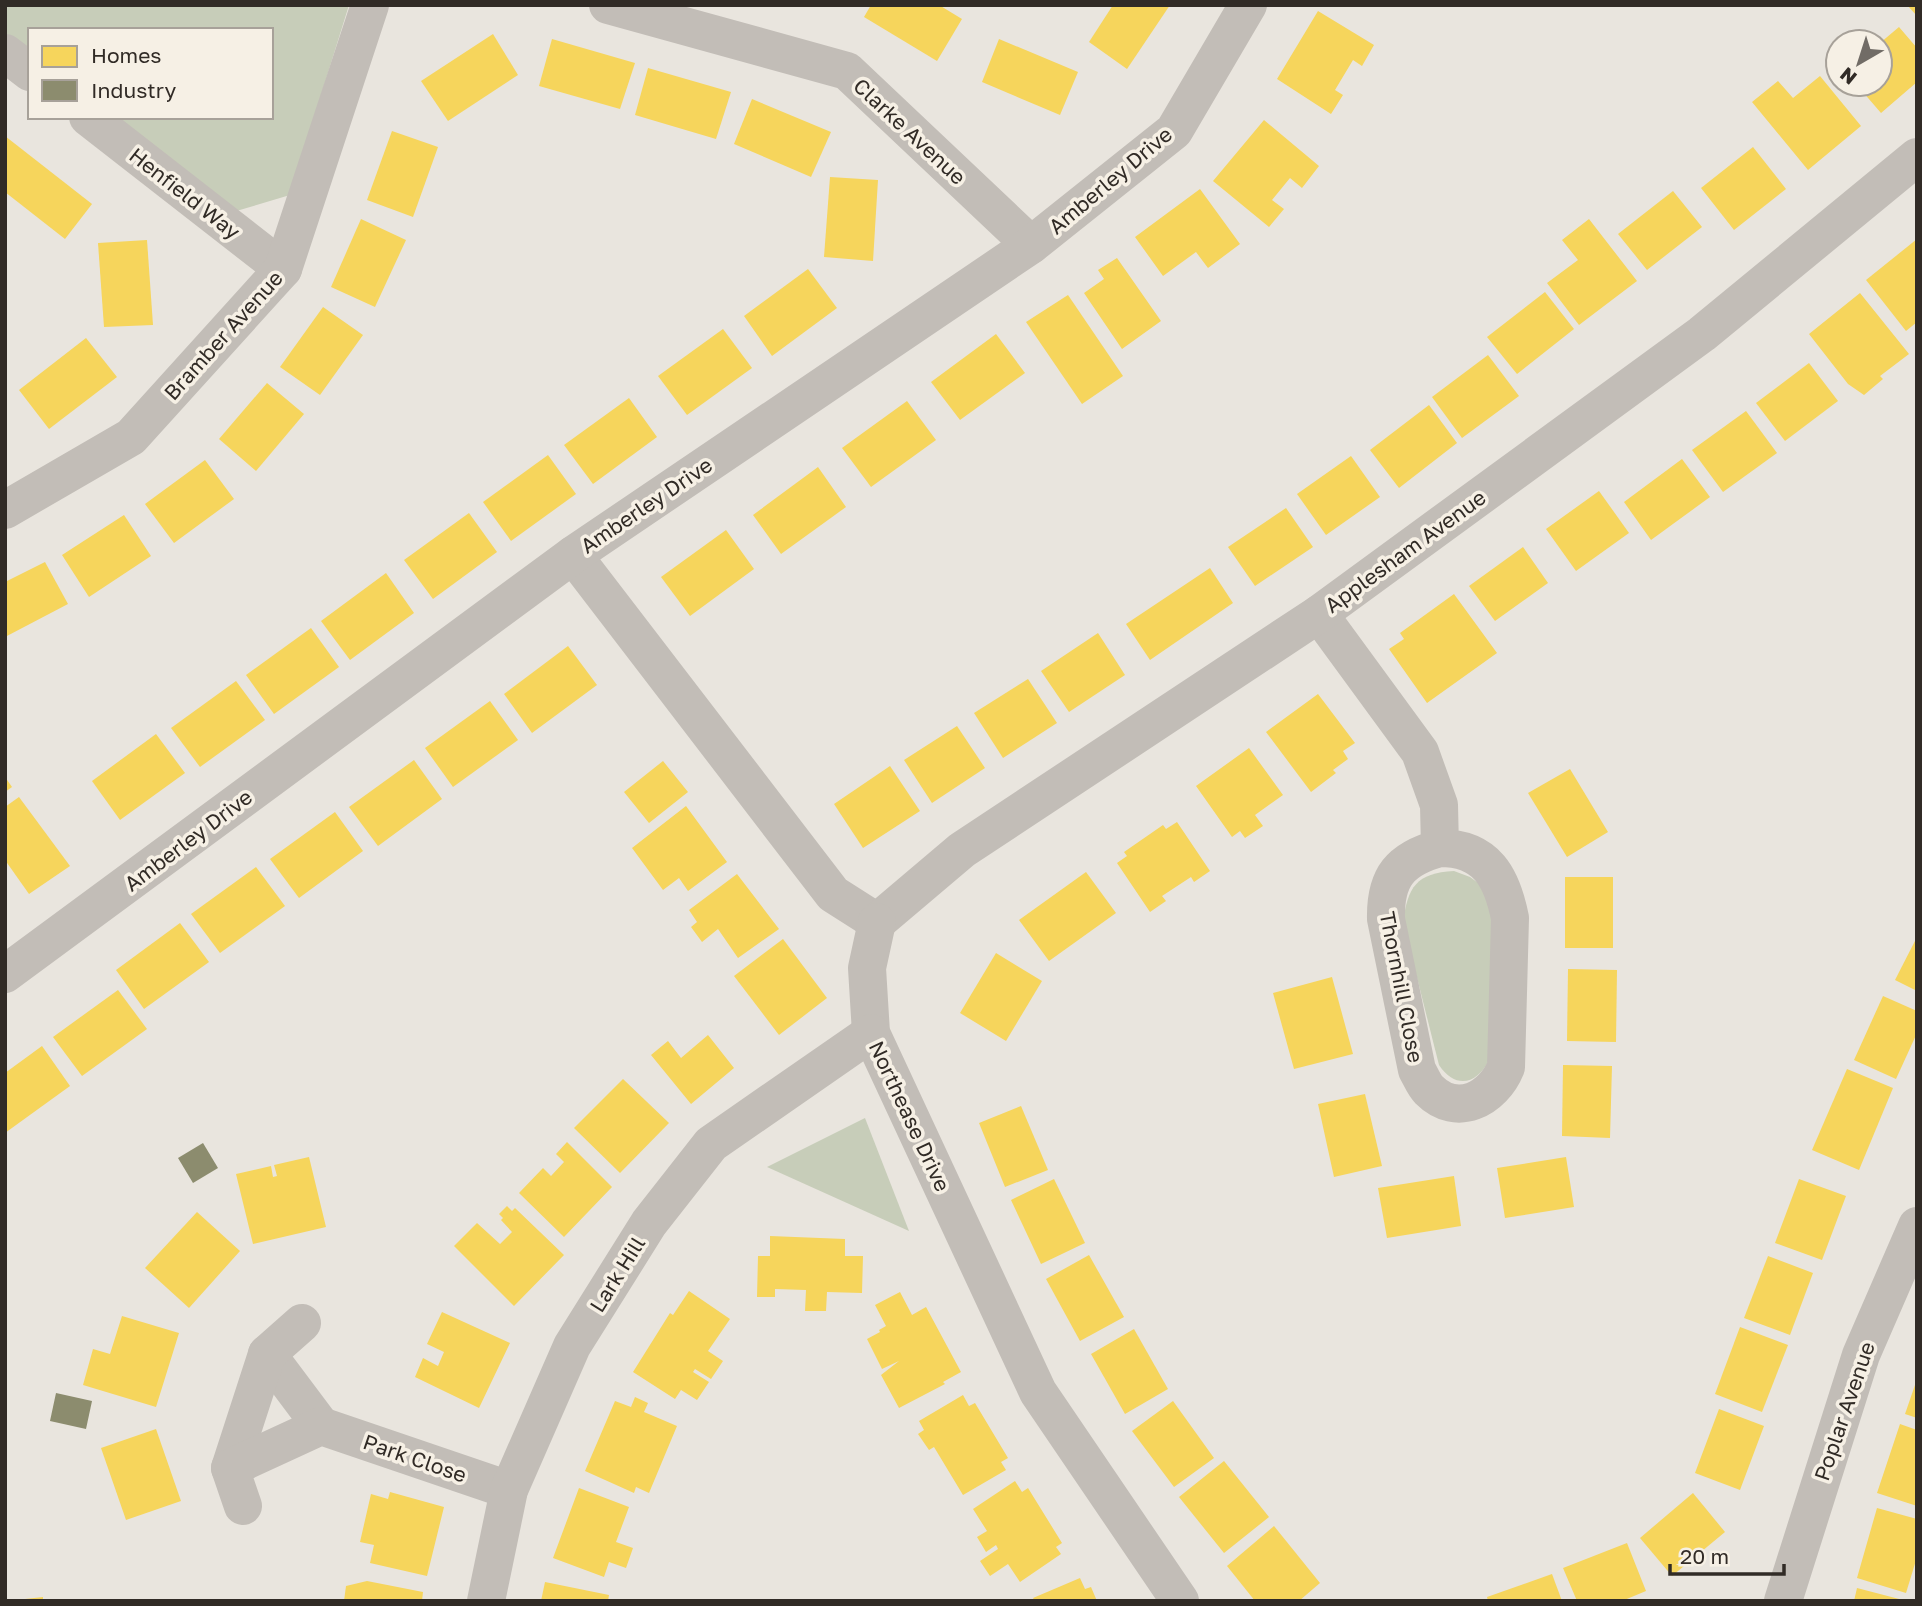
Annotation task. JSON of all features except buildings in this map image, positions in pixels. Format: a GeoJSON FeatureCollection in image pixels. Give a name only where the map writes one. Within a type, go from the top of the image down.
{"type":"FeatureCollection","features":[{"type":"Feature","properties":{"kind":"street","name":"Bramber Avenue"},"geometry":{"type":"LineString","coordinates":[[5,510],[131,437],[283,269],[370,5]]}},
{"type":"Feature","properties":{"kind":"street","name":"Clarke Avenue"},"geometry":{"type":"LineString","coordinates":[[608,5],[847,71],[1031,246]]}},
{"type":"Feature","properties":{"kind":"street","name":"Amberley Drive"},"geometry":{"type":"LineString","coordinates":[[5,974],[573,555],[1031,246],[1174,131],[1248,5]]}},
{"type":"Feature","properties":{"kind":"street"},"geometry":{"type":"LineString","coordinates":[[5,53],[28,70]]}},
{"type":"Feature","properties":{"kind":"street","name":"Henfield Way"},"geometry":{"type":"LineString","coordinates":[[91,119],[283,269]]}},
{"type":"Feature","properties":{"kind":"street","name":"Applesham Avenue"},"geometry":{"type":"LineString","coordinates":[[877,922],[962,850],[1319,614],[1702,334],[1917,157]]}},
{"type":"Feature","properties":{"kind":"street"},"geometry":{"type":"LineString","coordinates":[[573,555],[834,894],[877,922]]}},
{"type":"Feature","properties":{"kind":"street"},"geometry":{"type":"LineString","coordinates":[[1319,614],[1420,752],[1439,805],[1440,848]]}},
{"type":"Feature","properties":{"kind":"street","name":"Thornhill Close"},"geometry":{"type":"LineString","coordinates":[[1440,848],[1466,852],[1490,868],[1501,883],[1510,918],[1506,1067],[1490,1093],[1465,1103],[1438,1097],[1427,1089],[1417,1070],[1386,919],[1385,898],[1399,869],[1413,858],[1440,848]]}},
{"type":"Feature","properties":{"kind":"street","name":"Northease Drive"},"geometry":{"type":"LineString","coordinates":[[877,922],[867,968],[871,1033],[1038,1392],[1180,1601]]}},
{"type":"Feature","properties":{"kind":"street","name":"Lark Hill"},"geometry":{"type":"LineString","coordinates":[[486,1601],[509,1490],[572,1346],[649,1223],[711,1144],[871,1033]]}},
{"type":"Feature","properties":{"kind":"street","name":"Poplar Avenue"},"geometry":{"type":"LineString","coordinates":[[1783,1601],[1861,1355],[1917,1226]]}},
{"type":"Feature","properties":{"kind":"street"},"geometry":{"type":"LineString","coordinates":[[243,1506],[230,1468],[267,1354],[302,1323]]}},
{"type":"Feature","properties":{"kind":"street"},"geometry":{"type":"LineString","coordinates":[[230,1468],[321,1426],[267,1354]]}},
{"type":"Feature","properties":{"kind":"street","name":"Park Close"},"geometry":{"type":"LineString","coordinates":[[321,1426],[509,1490]]}},
{"type":"Feature","properties":{"kind":"green space"},"geometry":{"type":"Polygon","coordinates":[[[5,5],[349,5],[290,195],[233,212],[115,119],[273,119],[273,28],[28,28],[28,51],[5,34],[5,5]]]}},
{"type":"Feature","properties":{"kind":"green space"},"geometry":{"type":"Polygon","coordinates":[[[1454,871],[1481,885],[1492,913],[1489,1060],[1479,1074],[1466,1081],[1452,1078],[1439,1065],[1403,922],[1411,891],[1416,884],[1431,875],[1454,871]]]}},
{"type":"Feature","properties":{"kind":"green space"},"geometry":{"type":"Polygon","coordinates":[[[865,1118],[909,1231],[767,1167],[865,1118]]]}}]}
